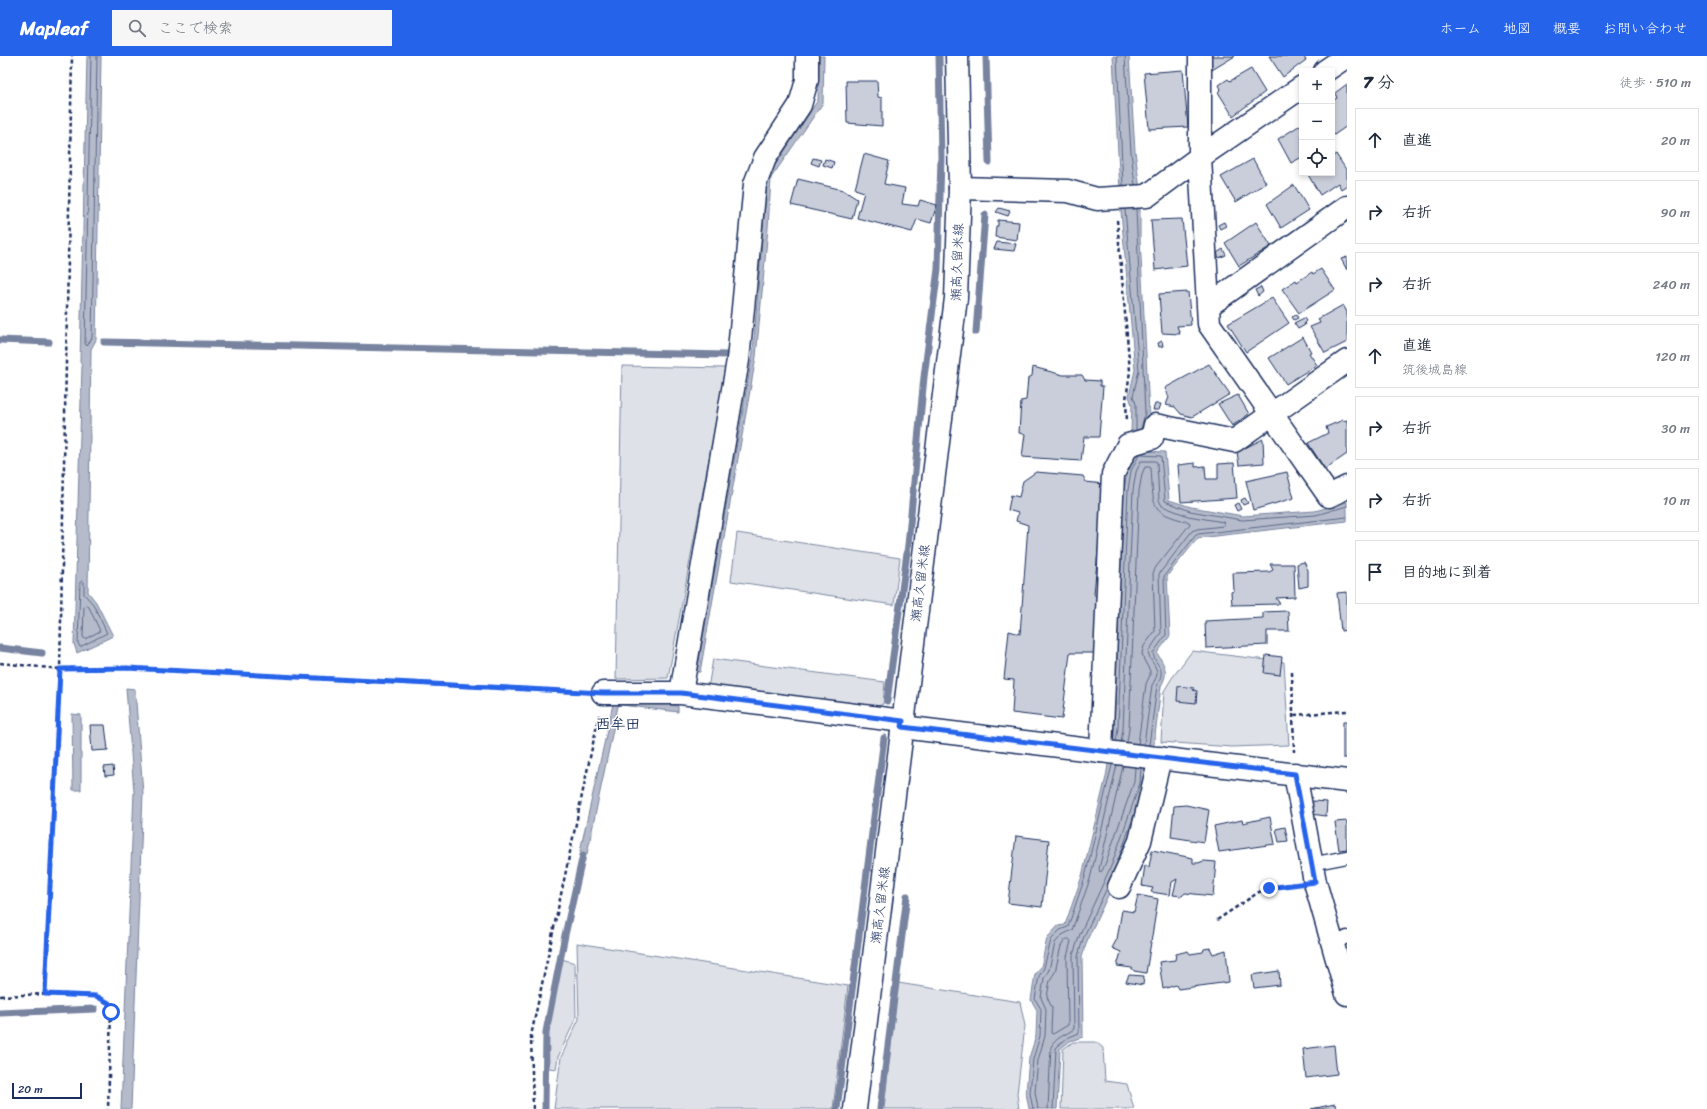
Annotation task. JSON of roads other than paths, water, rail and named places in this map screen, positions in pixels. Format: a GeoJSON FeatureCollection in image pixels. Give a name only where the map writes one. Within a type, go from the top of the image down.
{"type":"FeatureCollection","features":[{"type":"Feature","properties":{"kind":"street"},"geometry":{"type":"LineString","coordinates":[[681,693],[738,360],[755,184],[765,158],[800,105],[807,80],[807,56]]}},
{"type":"Feature","properties":{"kind":"street","name":"瀬高久留米線"},"geometry":{"type":"LineString","coordinates":[[855,1109],[956,298],[960,188],[956,56]]}},
{"type":"Feature","properties":{"kind":"street"},"geometry":{"type":"LineString","coordinates":[[1200,56],[1200,157],[1209,324],[1329,496],[1347,487]]}},
{"type":"Feature","properties":{"kind":"street"},"geometry":{"type":"LineString","coordinates":[[1329,68],[1347,56]]}},
{"type":"Feature","properties":{"kind":"street"},"geometry":{"type":"LineString","coordinates":[[960,188],[1068,191],[1097,199],[1147,196],[1200,157],[1299,89]]}},
{"type":"Feature","properties":{"kind":"street"},"geometry":{"type":"LineString","coordinates":[[1208,306],[1347,207]]}},
{"type":"Feature","properties":{"kind":"street"},"geometry":{"type":"LineString","coordinates":[[1102,751],[1113,474],[1128,445],[1152,438],[1156,425],[1234,441],[1347,362]]}},
{"type":"Feature","properties":{"kind":"street"},"geometry":{"type":"LineString","coordinates":[[603,693],[681,693],[1102,751],[1347,781]]}},
{"type":"Feature","properties":{"kind":"street"},"geometry":{"type":"LineString","coordinates":[[1119,887],[1140,841],[1160,758]]}},
{"type":"Feature","properties":{"kind":"street"},"geometry":{"type":"LineString","coordinates":[[1295,774],[1313,873],[1340,940],[1347,994]]}},
{"type":"Feature","properties":{"kind":"lane"},"geometry":{"type":"LineString","coordinates":[[1313,873],[1347,857]]}},
{"type":"Feature","properties":{"kind":"water"},"geometry":{"type":"Polygon","coordinates":[[[87,56],[101,56],[96,340],[91,349],[88,592],[96,602],[113,636],[77,653],[74,644],[82,366],[80,362],[87,56]]]}},
{"type":"Feature","properties":{"kind":"water"},"geometry":{"type":"Polygon","coordinates":[[[819,56],[824,56],[823,103],[771,178],[756,357],[700,672],[697,672],[753,352],[767,177],[818,100],[819,56]]]}},
{"type":"Feature","properties":{"kind":"water"},"geometry":{"type":"Polygon","coordinates":[[[1113,56],[1129,56],[1135,151],[1140,190],[1140,238],[1149,413],[1143,451],[1165,452],[1169,500],[1191,507],[1243,516],[1315,511],[1347,502],[1347,521],[1198,538],[1167,576],[1170,636],[1157,653],[1164,665],[1165,677],[1161,686],[1149,785],[1112,887],[1088,938],[1082,957],[1083,1037],[1070,1041],[1060,1049],[1057,1109],[1029,1109],[1026,1093],[1029,1058],[1036,1036],[1037,1010],[1031,1000],[1035,974],[1041,967],[1047,938],[1058,926],[1065,925],[1082,876],[1106,777],[1114,728],[1124,489],[1134,434],[1131,432],[1132,405],[1129,396],[1135,370],[1121,211],[1113,56]]]}},
{"type":"Feature","properties":{"kind":"water"},"geometry":{"type":"Polygon","coordinates":[[[126,688],[135,689],[143,793],[131,1109],[121,1109],[134,792],[126,688]]]}},
{"type":"Feature","properties":{"kind":"water"},"geometry":{"type":"Polygon","coordinates":[[[636,699],[678,706],[678,712],[621,705],[618,706],[587,854],[583,855],[580,851],[613,704],[636,699]]]}},
{"type":"Feature","properties":{"kind":"water"},"geometry":{"type":"Polygon","coordinates":[[[72,714],[81,715],[81,790],[73,790],[72,714]]]}},
{"type":"Feature","properties":{"kind":"waterway"},"geometry":{"type":"LineString","coordinates":[[887,701],[908,545],[924,377],[938,269],[941,157],[939,56]]}},
{"type":"Feature","properties":{"kind":"waterway"},"geometry":{"type":"LineString","coordinates":[[986,56],[989,162]]}},
{"type":"Feature","properties":{"kind":"waterway"},"geometry":{"type":"LineString","coordinates":[[976,332],[985,215]]}},
{"type":"Feature","properties":{"kind":"waterway"},"geometry":{"type":"LineString","coordinates":[[0,340],[49,342]]}},
{"type":"Feature","properties":{"kind":"waterway"},"geometry":{"type":"LineString","coordinates":[[104,342],[728,355]]}},
{"type":"Feature","properties":{"kind":"waterway"},"geometry":{"type":"LineString","coordinates":[[0,648],[42,653]]}},
{"type":"Feature","properties":{"kind":"waterway"},"geometry":{"type":"LineString","coordinates":[[837,1109],[884,738]]}},
{"type":"Feature","properties":{"kind":"waterway"},"geometry":{"type":"LineString","coordinates":[[545,1109],[546,1032],[565,935],[583,855]]}},
{"type":"Feature","properties":{"kind":"waterway"},"geometry":{"type":"LineString","coordinates":[[880,1109],[907,896]]}},
{"type":"Feature","properties":{"kind":"waterway"},"geometry":{"type":"LineString","coordinates":[[0,1013],[95,1009]]}},
{"type":"Feature","properties":{"kind":"district","name":"西牟田"},"geometry":{"type":"Point","coordinates":[618,724]}}]}
